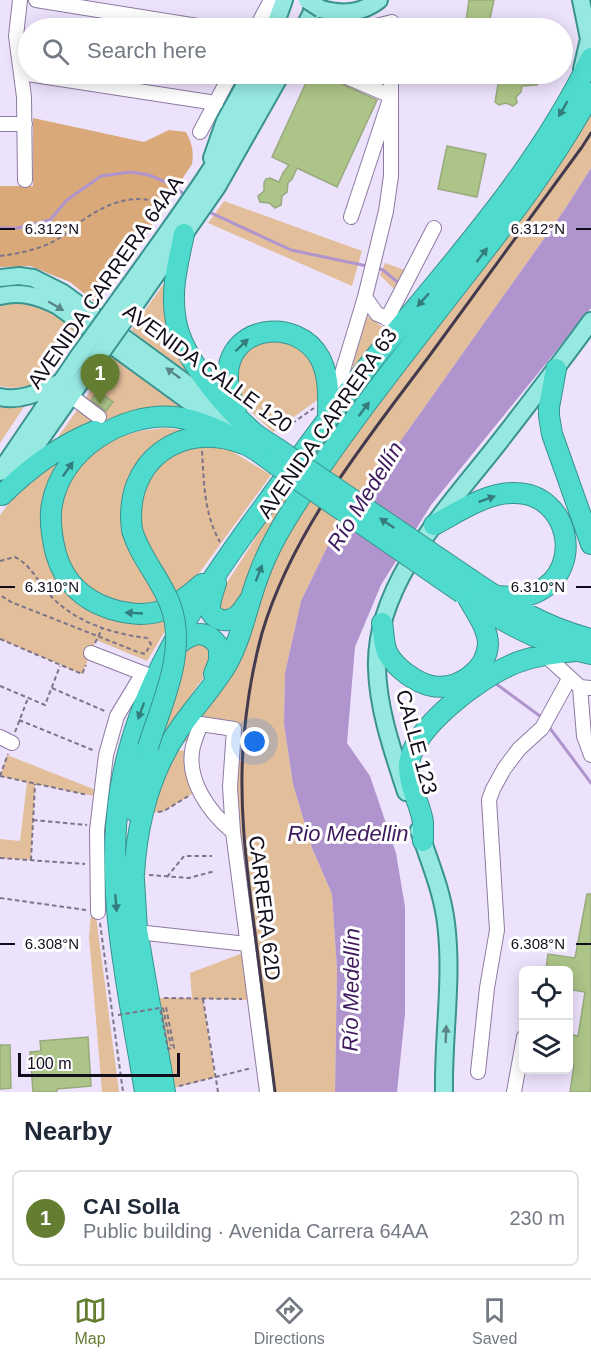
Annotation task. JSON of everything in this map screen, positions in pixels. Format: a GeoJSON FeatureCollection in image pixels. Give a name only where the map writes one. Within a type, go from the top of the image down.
{"type":"FeatureCollection","features":[{"type":"Feature","properties":{"kind":"highway","name":"AVENIDA CARRERA 63"},"geometry":{"type":"LineString","coordinates":[[134,874],[135,846],[141,816],[157,771],[169,746],[195,719],[227,664],[266,556],[302,494],[431,318],[553,159],[585,87],[591,57]]}},
{"type":"Feature","properties":{"kind":"highway","name":"AVENIDA CARRERA 63"},"geometry":{"type":"LineString","coordinates":[[145,1092],[119,933],[115,856],[119,794],[149,676],[164,657],[324,410],[395,321],[465,250],[515,186],[549,134],[585,87]]}},
{"type":"Feature","properties":{"kind":"highway"},"geometry":{"type":"LineString","coordinates":[[183,218],[174,291],[176,322],[181,339],[210,387],[266,446]]}},
{"type":"Feature","properties":{"kind":"highway"},"geometry":{"type":"LineString","coordinates":[[266,446],[233,404],[228,389],[231,356],[252,335],[268,331],[285,332],[313,347],[326,373],[328,387],[324,410]]}},
{"type":"Feature","properties":{"kind":"highway"},"geometry":{"type":"LineString","coordinates":[[556,369],[549,416],[552,434],[591,544]]}},
{"type":"Feature","properties":{"kind":"highway"},"geometry":{"type":"LineString","coordinates":[[1,497],[24,473],[53,451],[112,424],[144,418],[176,417],[217,428],[266,446]]}},
{"type":"Feature","properties":{"kind":"highway"},"geometry":{"type":"LineString","coordinates":[[144,418],[107,431],[90,443],[63,476],[52,504],[51,517],[51,533],[59,564],[74,589],[106,607],[131,614],[150,613],[174,607],[220,568]]}},
{"type":"Feature","properties":{"kind":"highway","name":"AVENIDA CALLE 120"},"geometry":{"type":"LineString","coordinates":[[132,530],[131,507],[135,486],[148,464],[165,448],[202,437],[266,446],[467,590]]}},
{"type":"Feature","properties":{"kind":"highway"},"geometry":{"type":"LineString","coordinates":[[435,525],[482,501],[510,493],[531,495],[542,499],[558,515],[565,533],[566,544],[561,568],[541,591],[516,598],[467,590]]}},
{"type":"Feature","properties":{"kind":"highway","name":"AVENIDA CARRERA 63"},"geometry":{"type":"LineString","coordinates":[[132,530],[136,543],[170,604],[177,634],[176,656],[132,808],[130,838],[138,932],[169,1090]]}},
{"type":"Feature","properties":{"kind":"highway"},"geometry":{"type":"LineString","coordinates":[[220,568],[210,607],[217,619],[232,620],[239,615],[251,598]]}},
{"type":"Feature","properties":{"kind":"highway"},"geometry":{"type":"LineString","coordinates":[[382,623],[388,654],[406,673],[433,686],[457,683],[476,671],[483,663],[488,643],[467,590]]}},
{"type":"Feature","properties":{"kind":"highway"},"geometry":{"type":"LineString","coordinates":[[467,590],[508,623],[582,653]]}},
{"type":"Feature","properties":{"kind":"highway"},"geometry":{"type":"LineString","coordinates":[[495,596],[549,626],[591,639]]}},
{"type":"Feature","properties":{"kind":"highway"},"geometry":{"type":"LineString","coordinates":[[164,657],[190,636],[200,634],[208,636],[219,647],[217,668],[195,719]]}},
{"type":"Feature","properties":{"kind":"highway"},"geometry":{"type":"LineString","coordinates":[[423,841],[423,822],[409,774],[411,754],[418,739],[459,698],[512,664],[545,655],[582,653]]}},
{"type":"Feature","properties":{"kind":"main road"},"geometry":{"type":"LineString","coordinates":[[277,18],[284,0]]}},
{"type":"Feature","properties":{"kind":"main road"},"geometry":{"type":"LineString","coordinates":[[339,18],[367,8],[378,0]]}},
{"type":"Feature","properties":{"kind":"main road"},"geometry":{"type":"LineString","coordinates":[[581,0],[589,39],[585,87]]}},
{"type":"Feature","properties":{"kind":"main road"},"geometry":{"type":"LineString","coordinates":[[312,2],[334,13],[346,14]]}},
{"type":"Feature","properties":{"kind":"main road"},"geometry":{"type":"LineString","coordinates":[[299,18],[312,2]]}},
{"type":"Feature","properties":{"kind":"main road"},"geometry":{"type":"LineString","coordinates":[[307,18],[312,2]]}},
{"type":"Feature","properties":{"kind":"main road"},"geometry":{"type":"LineString","coordinates":[[211,183],[222,129],[246,84]]}},
{"type":"Feature","properties":{"kind":"main road"},"geometry":{"type":"LineString","coordinates":[[211,183],[229,142],[262,84]]}},
{"type":"Feature","properties":{"kind":"main road"},"geometry":{"type":"LineString","coordinates":[[211,183],[275,84]]}},
{"type":"Feature","properties":{"kind":"main road"},"geometry":{"type":"LineString","coordinates":[[211,183],[238,169],[248,157],[288,84]]}},
{"type":"Feature","properties":{"kind":"main road","name":"AVENIDA CARRERA 64AA"},"geometry":{"type":"LineString","coordinates":[[1,497],[71,396],[85,362],[183,218],[211,183]]}},
{"type":"Feature","properties":{"kind":"main road","name":"AVENIDA CALLE 120"},"geometry":{"type":"LineString","coordinates":[[0,278],[20,276],[33,278],[63,293],[266,446]]}},
{"type":"Feature","properties":{"kind":"main road","name":"AVENIDA CALLE 120"},"geometry":{"type":"LineString","coordinates":[[0,296],[16,293],[33,295],[58,306],[266,446]]}},
{"type":"Feature","properties":{"kind":"main road","name":"CALLE 123"},"geometry":{"type":"LineString","coordinates":[[444,1092],[449,975],[446,922],[437,882],[392,749],[381,703],[376,668],[382,623],[393,594],[417,551],[591,321]]}},
{"type":"Feature","properties":{"kind":"main road","name":"AVENIDA CARRERA 64AA"},"geometry":{"type":"LineString","coordinates":[[0,472],[61,381],[85,362]]}},
{"type":"Feature","properties":{"kind":"main road"},"geometry":{"type":"LineString","coordinates":[[0,397],[17,398],[33,395],[61,381]]}},
{"type":"Feature","properties":{"kind":"street"},"geometry":{"type":"LineString","coordinates":[[18,51],[16,36],[20,0]]}},
{"type":"Feature","properties":{"kind":"street"},"geometry":{"type":"LineString","coordinates":[[36,0],[148,18]]}},
{"type":"Feature","properties":{"kind":"street"},"geometry":{"type":"LineString","coordinates":[[261,18],[271,0]]}},
{"type":"Feature","properties":{"kind":"street"},"geometry":{"type":"LineString","coordinates":[[22,84],[25,124],[25,180]]}},
{"type":"Feature","properties":{"kind":"street"},"geometry":{"type":"LineString","coordinates":[[92,84],[216,103]]}},
{"type":"Feature","properties":{"kind":"street"},"geometry":{"type":"LineString","coordinates":[[200,132],[226,84]]}},
{"type":"Feature","properties":{"kind":"street"},"geometry":{"type":"LineString","coordinates":[[363,84],[391,96]]}},
{"type":"Feature","properties":{"kind":"street"},"geometry":{"type":"LineString","coordinates":[[324,410],[365,297],[390,190],[391,84]]}},
{"type":"Feature","properties":{"kind":"street"},"geometry":{"type":"LineString","coordinates":[[351,217],[391,96]]}},
{"type":"Feature","properties":{"kind":"street"},"geometry":{"type":"LineString","coordinates":[[0,124],[25,124]]}},
{"type":"Feature","properties":{"kind":"street"},"geometry":{"type":"LineString","coordinates":[[365,297],[377,314],[395,321],[434,228]]}},
{"type":"Feature","properties":{"kind":"street"},"geometry":{"type":"LineString","coordinates":[[71,396],[99,417]]}},
{"type":"Feature","properties":{"kind":"street"},"geometry":{"type":"LineString","coordinates":[[91,653],[149,676],[117,716],[106,755],[98,826],[98,912]]}},
{"type":"Feature","properties":{"kind":"street"},"geometry":{"type":"LineString","coordinates":[[545,655],[580,685],[584,736],[591,755]]}},
{"type":"Feature","properties":{"kind":"street"},"geometry":{"type":"LineString","coordinates":[[478,1072],[487,988],[497,930],[489,800],[504,768],[519,749],[542,728],[552,708],[580,685]]}},
{"type":"Feature","properties":{"kind":"street"},"geometry":{"type":"LineString","coordinates":[[195,719],[192,760],[195,781],[216,818],[233,832]]}},
{"type":"Feature","properties":{"kind":"street","name":"CARRERA 62D"},"geometry":{"type":"LineString","coordinates":[[195,719],[234,729],[230,787],[233,832],[267,1092]]}},
{"type":"Feature","properties":{"kind":"street"},"geometry":{"type":"LineString","coordinates":[[169,746],[193,748]]}},
{"type":"Feature","properties":{"kind":"street"},"geometry":{"type":"LineString","coordinates":[[138,932],[248,944]]}},
{"type":"Feature","properties":{"kind":"street"},"geometry":{"type":"LineString","coordinates":[[514,1092],[519,1064]]}},
{"type":"Feature","properties":{"kind":"path"},"geometry":{"type":"LineString","coordinates":[[0,256],[42,247],[61,237],[82,220],[123,199],[142,198],[183,218]]}},
{"type":"Feature","properties":{"kind":"path"},"geometry":{"type":"LineString","coordinates":[[266,446],[324,410]]}},
{"type":"Feature","properties":{"kind":"path"},"geometry":{"type":"LineString","coordinates":[[201,442],[205,498],[213,529],[222,547]]}},
{"type":"Feature","properties":{"kind":"path"},"geometry":{"type":"LineString","coordinates":[[0,595],[10,602],[145,654],[151,644],[147,638]]}},
{"type":"Feature","properties":{"kind":"path"},"geometry":{"type":"LineString","coordinates":[[0,639],[82,674]]}},
{"type":"Feature","properties":{"kind":"path"},"geometry":{"type":"LineString","coordinates":[[0,686],[45,705],[61,665]]}},
{"type":"Feature","properties":{"kind":"path"},"geometry":{"type":"LineString","coordinates":[[52,688],[117,716]]}},
{"type":"Feature","properties":{"kind":"path"},"geometry":{"type":"LineString","coordinates":[[20,720],[106,755]]}},
{"type":"Feature","properties":{"kind":"path"},"geometry":{"type":"LineString","coordinates":[[0,776],[100,797]]}},
{"type":"Feature","properties":{"kind":"path"},"geometry":{"type":"LineString","coordinates":[[31,860],[35,783]]}},
{"type":"Feature","properties":{"kind":"path"},"geometry":{"type":"LineString","coordinates":[[141,816],[164,811],[199,790]]}},
{"type":"Feature","properties":{"kind":"path"},"geometry":{"type":"LineString","coordinates":[[33,820],[98,826]]}},
{"type":"Feature","properties":{"kind":"path"},"geometry":{"type":"LineString","coordinates":[[167,877],[184,856],[212,856]]}},
{"type":"Feature","properties":{"kind":"path"},"geometry":{"type":"LineString","coordinates":[[0,858],[97,865]]}},
{"type":"Feature","properties":{"kind":"path"},"geometry":{"type":"LineString","coordinates":[[134,874],[189,878],[215,871]]}},
{"type":"Feature","properties":{"kind":"path"},"geometry":{"type":"LineString","coordinates":[[0,898],[98,912],[123,1092]]}},
{"type":"Feature","properties":{"kind":"path"},"geometry":{"type":"LineString","coordinates":[[158,998],[255,1000]]}},
{"type":"Feature","properties":{"kind":"path"},"geometry":{"type":"LineString","coordinates":[[203,999],[218,1092]]}},
{"type":"Feature","properties":{"kind":"path"},"geometry":{"type":"LineString","coordinates":[[112,1016],[160,1008],[168,1049],[174,1048],[166,1007],[164,1008],[171,1046]]}},
{"type":"Feature","properties":{"kind":"path"},"geometry":{"type":"LineString","coordinates":[[169,1090],[264,1065]]}},
{"type":"Feature","properties":{"kind":"shaded area"},"geometry":{"type":"Polygon","coordinates":[[[591,106],[591,168],[565,209],[331,539],[301,601],[285,673],[284,724],[293,784],[312,848],[332,894],[337,970],[335,1092],[271,1092],[237,811],[239,728],[199,722],[190,742],[180,741],[264,586],[295,520],[327,472],[591,106]]]}},
{"type":"Feature","properties":{"kind":"shaded area"},"geometry":{"type":"Polygon","coordinates":[[[33,118],[144,142],[169,130],[186,132],[191,144],[192,164],[135,250],[96,303],[70,282],[30,266],[0,267],[0,186],[33,186],[33,118]]]}},
{"type":"Feature","properties":{"kind":"shaded area"},"geometry":{"type":"Polygon","coordinates":[[[224,201],[362,251],[352,286],[208,223],[224,201]]]}},
{"type":"Feature","properties":{"kind":"shaded area"},"geometry":{"type":"Polygon","coordinates":[[[385,263],[405,270],[395,290],[380,275],[385,263]]]}},
{"type":"Feature","properties":{"kind":"shaded area"},"geometry":{"type":"Polygon","coordinates":[[[165,282],[171,340],[194,382],[131,330],[165,282]]]}},
{"type":"Feature","properties":{"kind":"shaded area"},"geometry":{"type":"Polygon","coordinates":[[[9,302],[40,305],[77,327],[48,372],[28,386],[16,388],[0,386],[0,305],[9,302]]]}},
{"type":"Feature","properties":{"kind":"shaded area"},"geometry":{"type":"Polygon","coordinates":[[[367,316],[389,331],[348,382],[367,316]]]}},
{"type":"Feature","properties":{"kind":"shaded area"},"geometry":{"type":"Polygon","coordinates":[[[258,340],[292,341],[315,361],[323,388],[316,401],[273,432],[234,396],[237,357],[258,340]]]}},
{"type":"Feature","properties":{"kind":"shaded area"},"geometry":{"type":"Polygon","coordinates":[[[116,355],[202,418],[135,414],[58,437],[116,355]]]}},
{"type":"Feature","properties":{"kind":"shaded area"},"geometry":{"type":"Polygon","coordinates":[[[26,404],[0,443],[0,406],[26,404]]]}},
{"type":"Feature","properties":{"kind":"shaded area"},"geometry":{"type":"Polygon","coordinates":[[[165,428],[190,431],[164,441],[134,512],[158,460],[197,444],[228,449],[271,475],[194,580],[176,595],[154,604],[134,604],[102,596],[83,585],[69,568],[59,541],[57,511],[66,486],[93,450],[114,439],[139,431],[165,428]]]}},
{"type":"Feature","properties":{"kind":"shaded area"},"geometry":{"type":"Polygon","coordinates":[[[72,449],[64,461],[55,570],[69,597],[109,618],[176,613],[147,661],[96,640],[82,674],[0,639],[0,515],[13,498],[72,449]]]}},
{"type":"Feature","properties":{"kind":"shaded area"},"geometry":{"type":"Polygon","coordinates":[[[288,487],[296,493],[259,553],[238,603],[229,613],[219,611],[221,592],[288,487]]]}},
{"type":"Feature","properties":{"kind":"shaded area"},"geometry":{"type":"Polygon","coordinates":[[[192,639],[213,648],[208,671],[160,738],[147,719],[192,639]]]}},
{"type":"Feature","properties":{"kind":"shaded area"},"geometry":{"type":"Polygon","coordinates":[[[174,750],[188,751],[197,791],[164,811],[149,814],[174,750]]]}},
{"type":"Feature","properties":{"kind":"shaded area"},"geometry":{"type":"Polygon","coordinates":[[[7,755],[96,790],[94,796],[35,784],[31,860],[0,858],[0,839],[20,841],[27,782],[0,776],[7,755]]]}},
{"type":"Feature","properties":{"kind":"shaded area"},"geometry":{"type":"Polygon","coordinates":[[[91,914],[96,916],[119,1092],[102,1092],[89,937],[91,914]]]}},
{"type":"Feature","properties":{"kind":"shaded area"},"geometry":{"type":"Polygon","coordinates":[[[243,953],[251,1000],[203,999],[215,1077],[174,1088],[158,998],[192,998],[190,973],[243,953]]]}},
{"type":"Feature","properties":{"kind":"water","name":"Rio Medellin"},"geometry":{"type":"Polygon","coordinates":[[[591,168],[591,308],[431,505],[381,585],[355,647],[347,743],[370,776],[396,853],[405,907],[405,1014],[397,1092],[335,1092],[337,970],[332,894],[312,848],[293,784],[284,724],[285,673],[301,601],[331,539],[565,209],[591,168]]]}},
{"type":"Feature","properties":{"kind":"building"},"geometry":{"type":"Polygon","coordinates":[[[469,0],[494,0],[490,18],[466,18],[469,0]]]}},
{"type":"Feature","properties":{"kind":"building"},"geometry":{"type":"Polygon","coordinates":[[[305,84],[342,84],[377,100],[337,187],[297,168],[288,183],[287,192],[282,196],[281,205],[275,208],[269,203],[260,202],[258,196],[264,191],[266,179],[270,178],[279,182],[289,165],[272,157],[305,84]]]}},
{"type":"Feature","properties":{"kind":"building"},"geometry":{"type":"Polygon","coordinates":[[[498,84],[538,84],[522,86],[521,92],[516,97],[517,103],[513,106],[506,103],[499,105],[495,102],[498,84]]]}},
{"type":"Feature","properties":{"kind":"building"},"geometry":{"type":"Polygon","coordinates":[[[447,146],[486,154],[477,197],[438,189],[447,146]]]}},
{"type":"Feature","properties":{"kind":"building"},"geometry":{"type":"Polygon","coordinates":[[[98,391],[113,402],[106,411],[91,400],[98,391]]]}},
{"type":"Feature","properties":{"kind":"building"},"geometry":{"type":"Polygon","coordinates":[[[587,894],[591,894],[591,1092],[570,1092],[574,1065],[573,1035],[578,1036],[585,992],[573,990],[573,966],[546,966],[548,954],[575,958],[587,894]]]}},
{"type":"Feature","properties":{"kind":"building"},"geometry":{"type":"Polygon","coordinates":[[[88,1037],[91,1086],[57,1089],[57,1092],[33,1092],[30,1052],[41,1051],[40,1041],[88,1037]]]}},
{"type":"Feature","properties":{"kind":"building"},"geometry":{"type":"Polygon","coordinates":[[[0,1045],[10,1045],[11,1088],[0,1089],[0,1045]]]}},
{"type":"Feature","properties":{"kind":"waterway"},"geometry":{"type":"LineString","coordinates":[[0,228],[18,228],[50,220],[67,200],[101,176],[131,172],[149,175],[168,183],[187,196]]}},
{"type":"Feature","properties":{"kind":"waterway"},"geometry":{"type":"LineString","coordinates":[[207,211],[291,250],[367,266]]}},
{"type":"Feature","properties":{"kind":"waterway"},"geometry":{"type":"LineString","coordinates":[[376,268],[383,270],[400,284]]}},
{"type":"Feature","properties":{"kind":"waterway"},"geometry":{"type":"LineString","coordinates":[[495,683],[544,719]]}},
{"type":"Feature","properties":{"kind":"waterway"},"geometry":{"type":"LineString","coordinates":[[549,727],[591,783]]}},
{"type":"Feature","properties":{"kind":"railway"},"geometry":{"type":"LineString","coordinates":[[275,1092],[248,879],[242,807],[245,723],[262,633],[275,595],[292,558],[334,487],[591,133]]}},
{"type":"Feature","properties":{"kind":"place","name":"CAI Solla"},"geometry":{"type":"Point","coordinates":[100,404]}},
{"type":"Feature","properties":{"kind":"water label","name":"Río Medellín"},"geometry":{"type":"Point","coordinates":[365,496]}},
{"type":"Feature","properties":{"kind":"water label","name":"Río Medellín"},"geometry":{"type":"Point","coordinates":[351,990]}}]}
